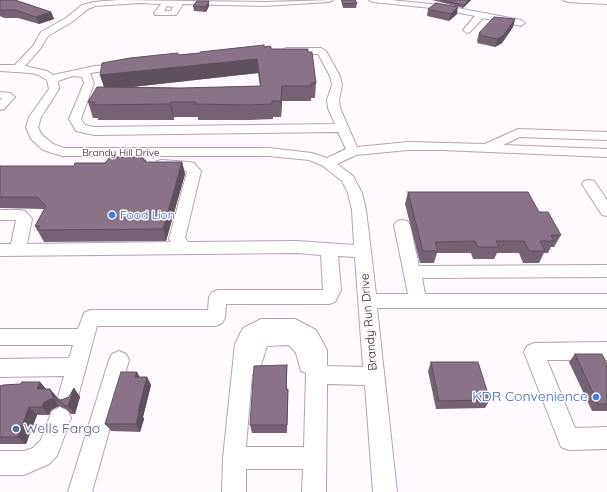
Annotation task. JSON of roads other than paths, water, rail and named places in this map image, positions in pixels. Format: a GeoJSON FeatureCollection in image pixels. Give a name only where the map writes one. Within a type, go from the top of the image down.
{"type":"FeatureCollection","features":[{"type":"Feature","properties":{"kind":"street"},"geometry":{"type":"LineString","coordinates":[[9,68],[29,50],[34,35],[63,20],[79,7],[106,0]]}},
{"type":"Feature","properties":{"kind":"street"},"geometry":{"type":"LineString","coordinates":[[209,0],[294,0]]}},
{"type":"Feature","properties":{"kind":"street"},"geometry":{"type":"LineString","coordinates":[[9,68],[37,47],[44,34],[68,20],[85,7],[112,2],[265,4],[329,0]]}},
{"type":"Feature","properties":{"kind":"street"},"geometry":{"type":"LineString","coordinates":[[373,0],[441,7],[521,23]]}},
{"type":"Feature","properties":{"kind":"street"},"geometry":{"type":"LineString","coordinates":[[567,0],[607,2]]}},
{"type":"Feature","properties":{"kind":"street"},"geometry":{"type":"LineString","coordinates":[[467,30],[481,15]]}},
{"type":"Feature","properties":{"kind":"street"},"geometry":{"type":"LineString","coordinates":[[279,51],[321,51],[335,76],[337,85],[333,100],[334,108],[353,151]]}},
{"type":"Feature","properties":{"kind":"street"},"geometry":{"type":"LineString","coordinates":[[9,68],[42,73],[52,79],[95,69],[132,65]]}},
{"type":"Feature","properties":{"kind":"street"},"geometry":{"type":"LineString","coordinates":[[78,73],[85,74],[89,83],[75,119],[80,128],[94,131],[343,128]]}},
{"type":"Feature","properties":{"kind":"street","name":"Brandy Hill Drive"},"geometry":{"type":"LineString","coordinates":[[52,79],[54,88],[35,117],[32,127],[35,136],[48,147],[62,152],[90,154],[269,152],[300,155],[328,163]]}},
{"type":"Feature","properties":{"kind":"street"},"geometry":{"type":"LineString","coordinates":[[0,95],[6,95],[9,97],[0,107]]}},
{"type":"Feature","properties":{"kind":"street"},"geometry":{"type":"LineString","coordinates":[[175,153],[181,130]]}},
{"type":"Feature","properties":{"kind":"street"},"geometry":{"type":"LineString","coordinates":[[487,147],[518,133],[607,136]]}},
{"type":"Feature","properties":{"kind":"street"},"geometry":{"type":"LineString","coordinates":[[328,163],[353,151],[408,146],[487,147],[607,153]]}},
{"type":"Feature","properties":{"kind":"street"},"geometry":{"type":"LineString","coordinates":[[93,167],[110,163],[143,163],[185,165],[192,168],[194,172],[177,239],[182,246],[187,248]]}},
{"type":"Feature","properties":{"kind":"street","name":"Brandy Run Drive"},"geometry":{"type":"LineString","coordinates":[[328,163],[348,179],[355,193],[359,210],[385,492]]}},
{"type":"Feature","properties":{"kind":"street"},"geometry":{"type":"LineString","coordinates":[[589,184],[607,211]]}},
{"type":"Feature","properties":{"kind":"street"},"geometry":{"type":"LineString","coordinates":[[0,215],[20,215],[24,219],[18,250]]}},
{"type":"Feature","properties":{"kind":"street"},"geometry":{"type":"LineString","coordinates":[[402,225],[418,300]]}},
{"type":"Feature","properties":{"kind":"street"},"geometry":{"type":"LineString","coordinates":[[0,250],[297,247],[363,252]]}},
{"type":"Feature","properties":{"kind":"street"},"geometry":{"type":"LineString","coordinates":[[68,397],[90,318],[216,318],[218,297],[330,297],[332,290],[329,250]]}},
{"type":"Feature","properties":{"kind":"street"},"geometry":{"type":"LineString","coordinates":[[412,272],[607,271]]}},
{"type":"Feature","properties":{"kind":"street"},"geometry":{"type":"LineString","coordinates":[[367,301],[607,301]]}},
{"type":"Feature","properties":{"kind":"street"},"geometry":{"type":"LineString","coordinates":[[234,492],[236,448],[245,344],[250,334],[261,327],[295,327],[309,336],[317,350],[314,492]]}},
{"type":"Feature","properties":{"kind":"street"},"geometry":{"type":"LineString","coordinates":[[0,336],[85,337]]}},
{"type":"Feature","properties":{"kind":"street"},"geometry":{"type":"LineString","coordinates":[[236,448],[248,407],[253,354],[261,339],[269,337],[287,337],[294,338],[299,342],[305,350],[308,363],[310,391],[316,408]]}},
{"type":"Feature","properties":{"kind":"street"},"geometry":{"type":"LineString","coordinates":[[605,354],[534,352],[569,438],[607,438]]}},
{"type":"Feature","properties":{"kind":"street"},"geometry":{"type":"LineString","coordinates":[[80,492],[119,360]]}},
{"type":"Feature","properties":{"kind":"street"},"geometry":{"type":"LineString","coordinates":[[0,368],[77,367]]}},
{"type":"Feature","properties":{"kind":"street"},"geometry":{"type":"LineString","coordinates":[[317,375],[374,376]]}},
{"type":"Feature","properties":{"kind":"street"},"geometry":{"type":"LineString","coordinates":[[0,463],[24,462],[41,456],[49,448],[60,418]]}},
{"type":"Feature","properties":{"kind":"street"},"geometry":{"type":"LineString","coordinates":[[236,448],[314,458]]}},
{"type":"Feature","properties":{"kind":"place","name":"Food Lion"},"geometry":{"type":"Point","coordinates":[112,215]}},
{"type":"Feature","properties":{"kind":"place","name":"KDR Convenience"},"geometry":{"type":"Point","coordinates":[596,397]}},
{"type":"Feature","properties":{"kind":"place","name":"Wells Fargo"},"geometry":{"type":"Point","coordinates":[16,429]}}]}
